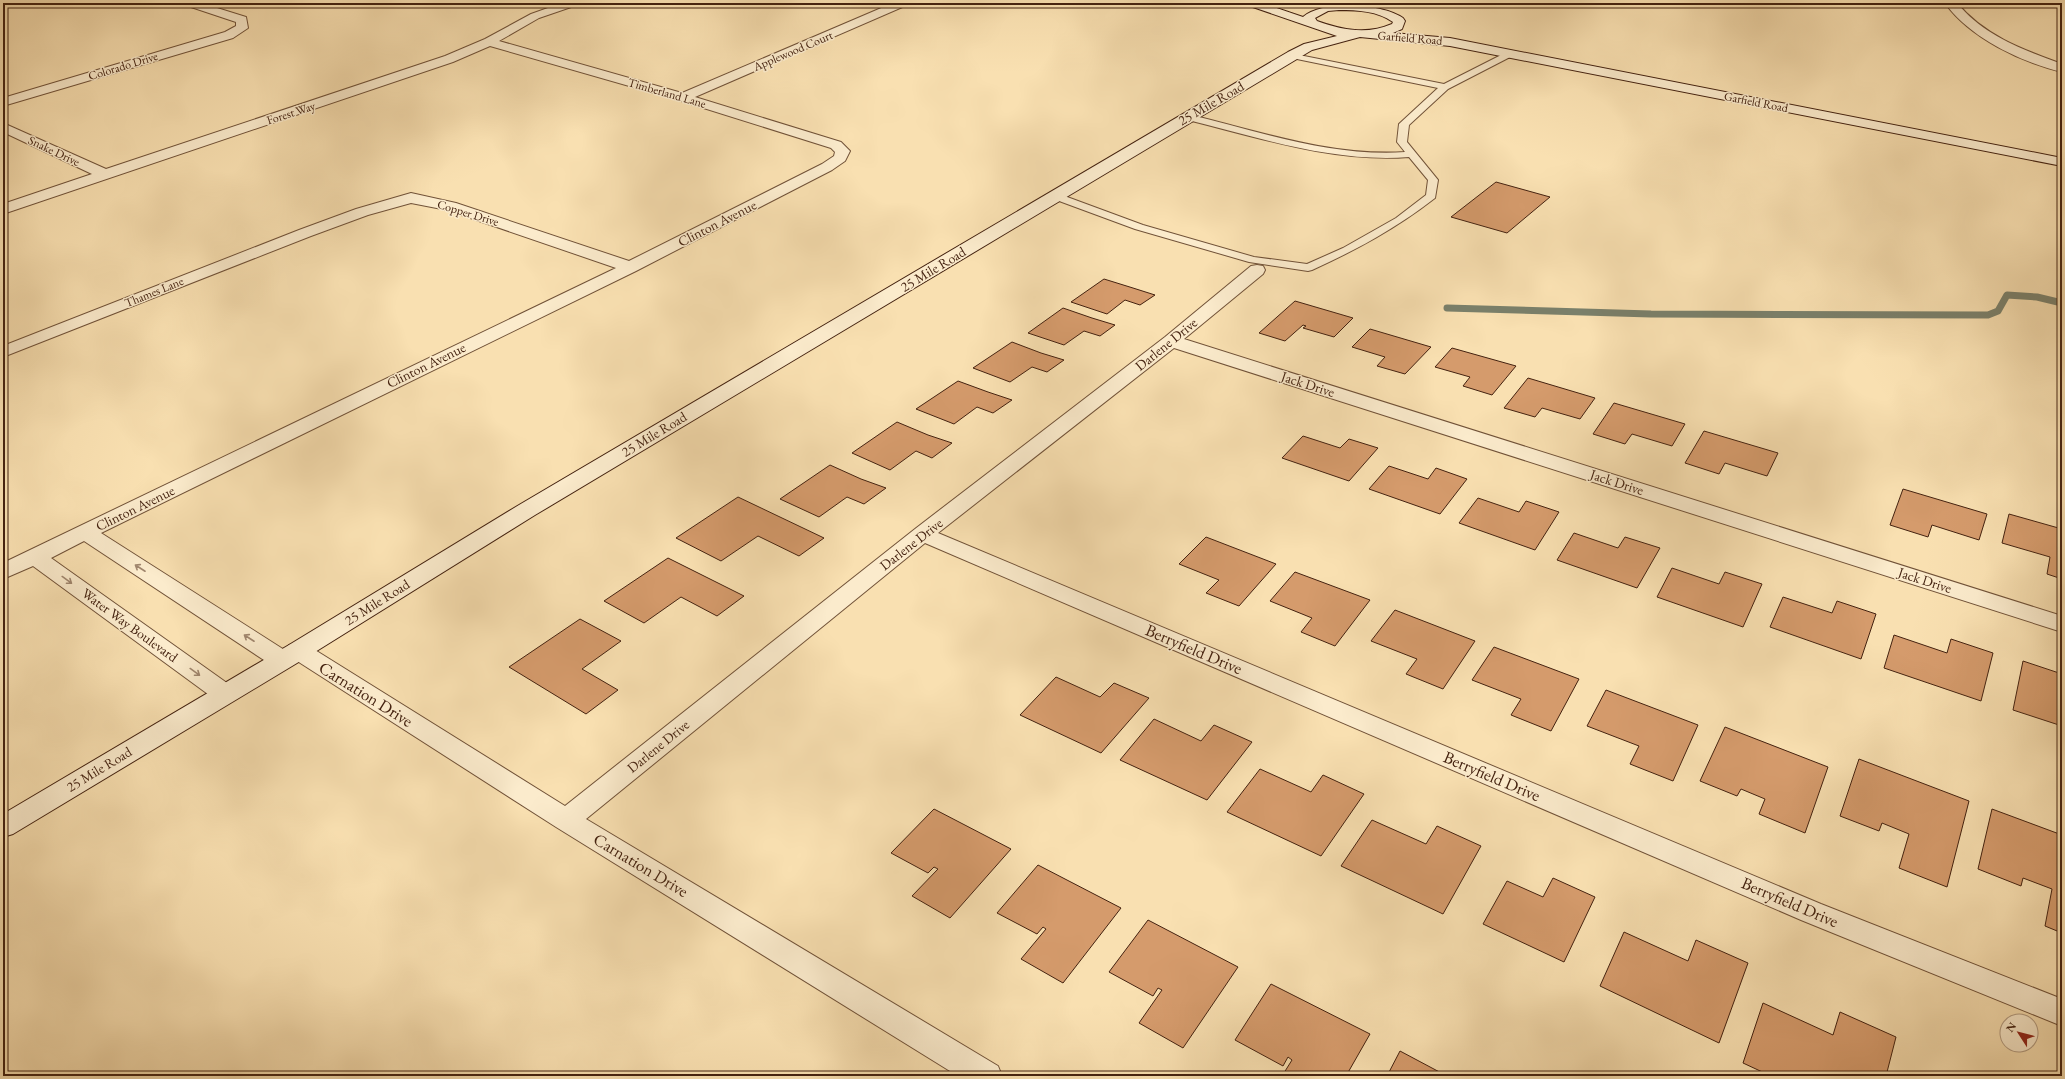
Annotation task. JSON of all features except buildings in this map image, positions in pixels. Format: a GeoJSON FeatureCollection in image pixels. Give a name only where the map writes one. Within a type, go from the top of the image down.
{"type":"FeatureCollection","features":[{"type":"Feature","properties":{"kind":"street","name":"Colorado Drive"},"geometry":{"type":"LineString","coordinates":[[3,102],[229,35],[242,28],[242,20],[189,3]]}},
{"type":"Feature","properties":{"kind":"street","name":"Forest Way"},"geometry":{"type":"LineString","coordinates":[[3,209],[450,59],[489,42],[529,19],[573,3]]}},
{"type":"Feature","properties":{"kind":"street","name":"Applewood Court"},"geometry":{"type":"LineString","coordinates":[[682,97],[903,3]]}},
{"type":"Feature","properties":{"kind":"street"},"geometry":{"type":"LineString","coordinates":[[1251,3],[1340,33],[1364,34],[1392,30],[1398,26],[1397,14]]}},
{"type":"Feature","properties":{"kind":"street"},"geometry":{"type":"LineString","coordinates":[[1260,3],[1329,7]]}},
{"type":"Feature","properties":{"kind":"street"},"geometry":{"type":"LineString","coordinates":[[1951,3],[1967,21],[1987,35],[2029,55],[2062,68]]}},
{"type":"Feature","properties":{"kind":"street","name":"Garfield Road"},"geometry":{"type":"LineString","coordinates":[[1329,7],[1348,4],[1397,14],[1450,42]]}},
{"type":"Feature","properties":{"kind":"street"},"geometry":{"type":"LineString","coordinates":[[1314,24],[1309,18],[1312,13],[1329,7]]}},
{"type":"Feature","properties":{"kind":"street"},"geometry":{"type":"LineString","coordinates":[[1308,47],[1314,24]]}},
{"type":"Feature","properties":{"kind":"street","name":"Garfield Road"},"geometry":{"type":"LineString","coordinates":[[1364,34],[1450,42],[2062,162]]}},
{"type":"Feature","properties":{"kind":"street","name":"25 Mile Road"},"geometry":{"type":"LineString","coordinates":[[3,827],[290,656],[527,510],[1292,55],[1308,47],[1364,34]]}},
{"type":"Feature","properties":{"kind":"street","name":"Timberland Lane"},"geometry":{"type":"LineString","coordinates":[[489,42],[682,97],[836,145],[843,151]]}},
{"type":"Feature","properties":{"kind":"street","name":"Snake Drive"},"geometry":{"type":"LineString","coordinates":[[3,127],[106,175]]}},
{"type":"Feature","properties":{"kind":"street","name":"Clinton Avenue"},"geometry":{"type":"LineString","coordinates":[[3,572],[630,267],[827,167],[840,158],[843,151]]}},
{"type":"Feature","properties":{"kind":"street","name":"Copper Drive"},"geometry":{"type":"LineString","coordinates":[[305,232],[362,212],[411,198],[451,206],[630,267]]}},
{"type":"Feature","properties":{"kind":"street","name":"Thames Lane"},"geometry":{"type":"LineString","coordinates":[[3,352],[305,232]]}},
{"type":"Feature","properties":{"kind":"street","name":"Darlene Drive"},"geometry":{"type":"LineString","coordinates":[[566,820],[923,534],[1171,341],[1257,270]]}},
{"type":"Feature","properties":{"kind":"street","name":"Jack Drive"},"geometry":{"type":"LineString","coordinates":[[1171,341],[2062,624]]}},
{"type":"Feature","properties":{"kind":"street"},"geometry":{"type":"LineString","coordinates":[[85,532],[290,656]]}},
{"type":"Feature","properties":{"kind":"street","name":"Berryfield Drive"},"geometry":{"type":"LineString","coordinates":[[923,534],[1811,912],[2062,1013]]}},
{"type":"Feature","properties":{"kind":"street","name":"Water Way Boulevard"},"geometry":{"type":"LineString","coordinates":[[35,557],[226,694]]}},
{"type":"Feature","properties":{"kind":"street","name":"Carnation Drive"},"geometry":{"type":"LineString","coordinates":[[290,656],[566,820],[986,1076]]}},
{"type":"Feature","properties":{"kind":"lane"},"geometry":{"type":"LineString","coordinates":[[1055,196],[1139,226],[1253,260],[1308,268],[1347,250],[1400,220],[1431,196],[1433,180],[1402,142],[1404,124],[1445,87],[1509,54]]}},
{"type":"Feature","properties":{"kind":"lane"},"geometry":{"type":"LineString","coordinates":[[1292,55],[1445,87]]}},
{"type":"Feature","properties":{"kind":"lane"},"geometry":{"type":"LineString","coordinates":[[1188,117],[1298,144],[1344,153],[1384,156],[1413,154]]}},
{"type":"Feature","properties":{"kind":"waterway"},"geometry":{"type":"LineString","coordinates":[[1447,308],[1651,314],[1988,315],[1998,311],[2007,295],[2037,297],[2062,303]]}}]}
